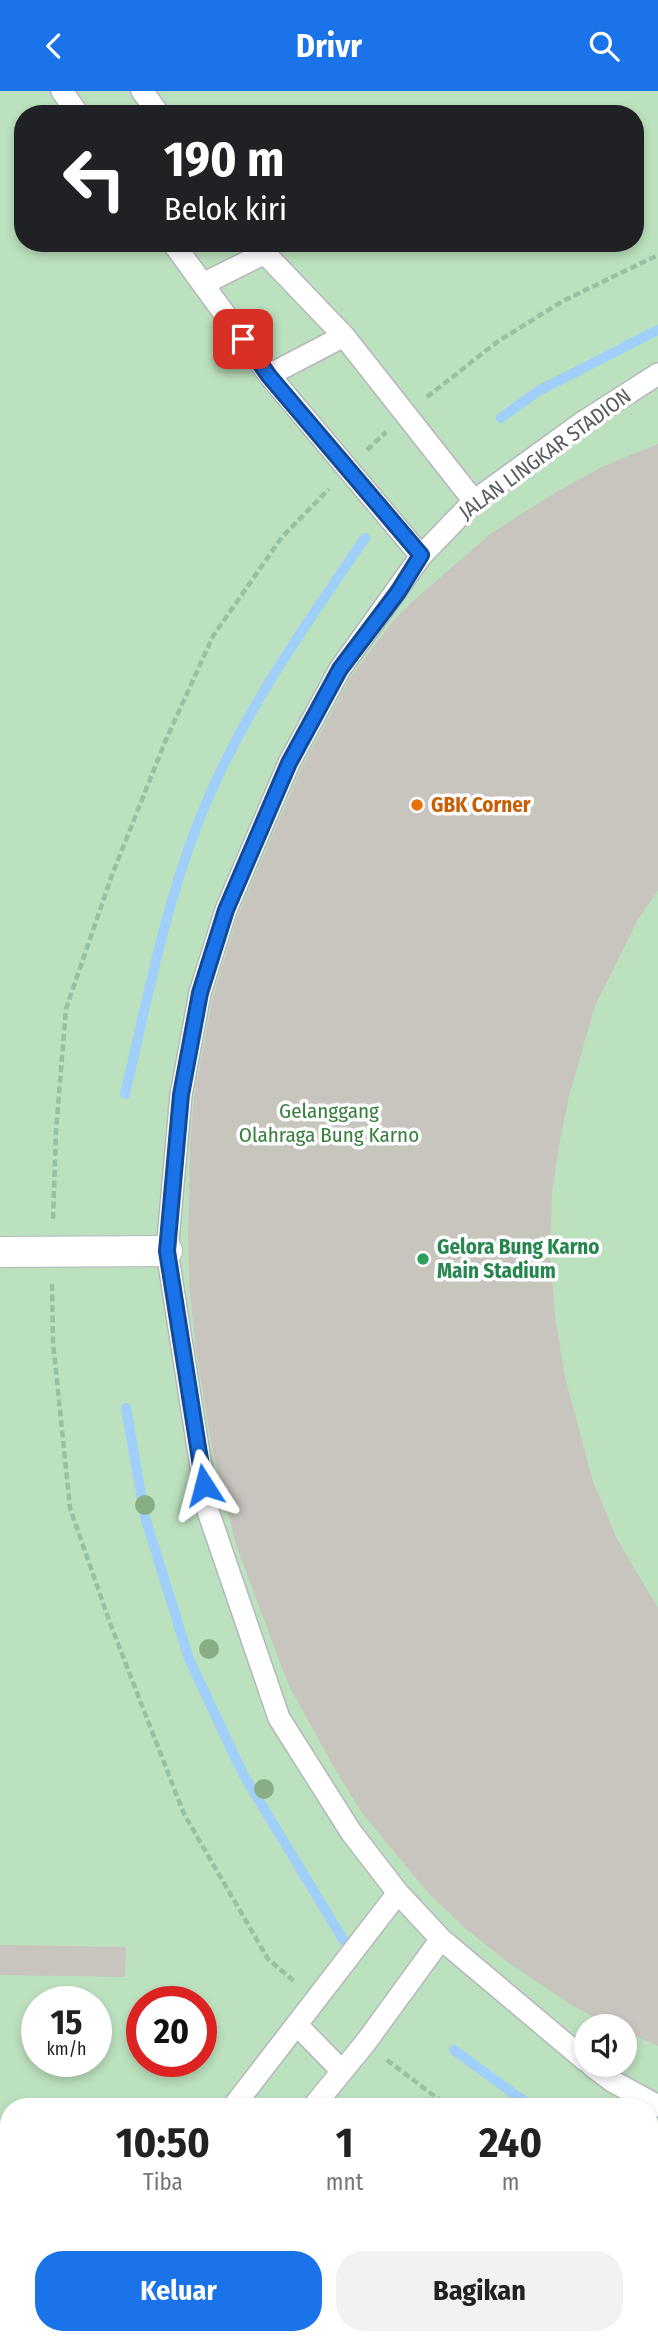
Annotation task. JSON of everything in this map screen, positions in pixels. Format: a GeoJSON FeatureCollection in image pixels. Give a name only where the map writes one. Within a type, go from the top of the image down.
{"type":"FeatureCollection","features":[{"type":"Feature","properties":{"kind":"street"},"geometry":{"type":"LineString","coordinates":[[0,1252],[167,1251]]}},
{"type":"Feature","properties":{"kind":"lane"},"geometry":{"type":"LineString","coordinates":[[180,252],[269,376],[421,555]]}},
{"type":"Feature","properties":{"kind":"lane"},"geometry":{"type":"LineString","coordinates":[[203,284],[254,252]]}},
{"type":"Feature","properties":{"kind":"lane"},"geometry":{"type":"LineString","coordinates":[[262,252],[344,336],[474,501]]}},
{"type":"Feature","properties":{"kind":"lane"},"geometry":{"type":"LineString","coordinates":[[269,376],[344,336]]}},
{"type":"Feature","properties":{"kind":"lane","name":"JALAN LINGKAR STADION"},"geometry":{"type":"LineString","coordinates":[[574,2051],[441,1939],[398,1893],[351,1832],[279,1718],[208,1511],[167,1251],[181,1095],[200,993],[226,910],[289,763],[340,669],[398,592],[421,555],[474,501],[583,422],[658,374]]}},
{"type":"Feature","properties":{"kind":"lane"},"geometry":{"type":"LineString","coordinates":[[240,2098],[398,1893]]}},
{"type":"Feature","properties":{"kind":"lane"},"geometry":{"type":"LineString","coordinates":[[320,2098],[373,2033],[441,1939]]}},
{"type":"Feature","properties":{"kind":"lane"},"geometry":{"type":"LineString","coordinates":[[297,2025],[341,2070]]}},
{"type":"Feature","properties":{"kind":"lane"},"geometry":{"type":"LineString","coordinates":[[607,2077],[643,2098]]}},
{"type":"Feature","properties":{"kind":"path"},"geometry":{"type":"LineString","coordinates":[[405,414],[508,335],[563,301],[658,255]]}},
{"type":"Feature","properties":{"kind":"green space","name":"Gelanggang Olahraga Bung Karno"},"geometry":{"type":"Polygon","coordinates":[[[0,91],[658,91],[658,2098],[0,2098],[0,91]]]}},
{"type":"Feature","properties":{"kind":"building","name":"Gelora Bung Karno Main Stadium"},"geometry":{"type":"Polygon","coordinates":[[[658,444],[658,890],[637,921],[595,1006],[569,1096],[559,1146],[552,1192],[550,1253],[555,1316],[565,1376],[592,1479],[617,1539],[658,1608],[658,2046],[637,2036],[637,2014],[589,2014],[506,1961],[465,1928],[429,1894],[362,1813],[336,1771],[289,1686],[236,1545],[211,1443],[196,1350],[189,1284],[190,1146],[194,1097],[213,996],[238,915],[301,769],[350,678],[393,621],[412,602],[490,534],[604,466],[658,444]]]}},
{"type":"Feature","properties":{"kind":"building"},"geometry":{"type":"Polygon","coordinates":[[[0,1945],[126,1947],[125,1977],[0,1975],[0,1945]]]}},
{"type":"Feature","properties":{"kind":"waterway"},"geometry":{"type":"LineString","coordinates":[[501,418],[538,391],[658,330]]}},
{"type":"Feature","properties":{"kind":"waterway"},"geometry":{"type":"LineString","coordinates":[[125,1094],[171,903],[211,792],[263,693],[365,538]]}},
{"type":"Feature","properties":{"kind":"waterway"},"geometry":{"type":"LineString","coordinates":[[126,1408],[145,1517],[189,1659],[243,1774],[344,1941]]}},
{"type":"Feature","properties":{"kind":"waterway"},"geometry":{"type":"LineString","coordinates":[[454,2050],[520,2098]]}},
{"type":"Feature","properties":{"kind":"place","name":"GBK Corner"},"geometry":{"type":"Point","coordinates":[417,805]}},
{"type":"Feature","properties":{"kind":"place","name":"Gelora Bung Karno Main Stadium"},"geometry":{"type":"Point","coordinates":[423,1259]}},
{"type":"Feature","properties":{"kind":"route"},"geometry":{"type":"LineString","coordinates":[[204,1485],[167,1251],[181,1095],[200,993],[226,910],[289,763],[340,669],[398,592],[421,555],[269,376],[243,339]]}}]}
